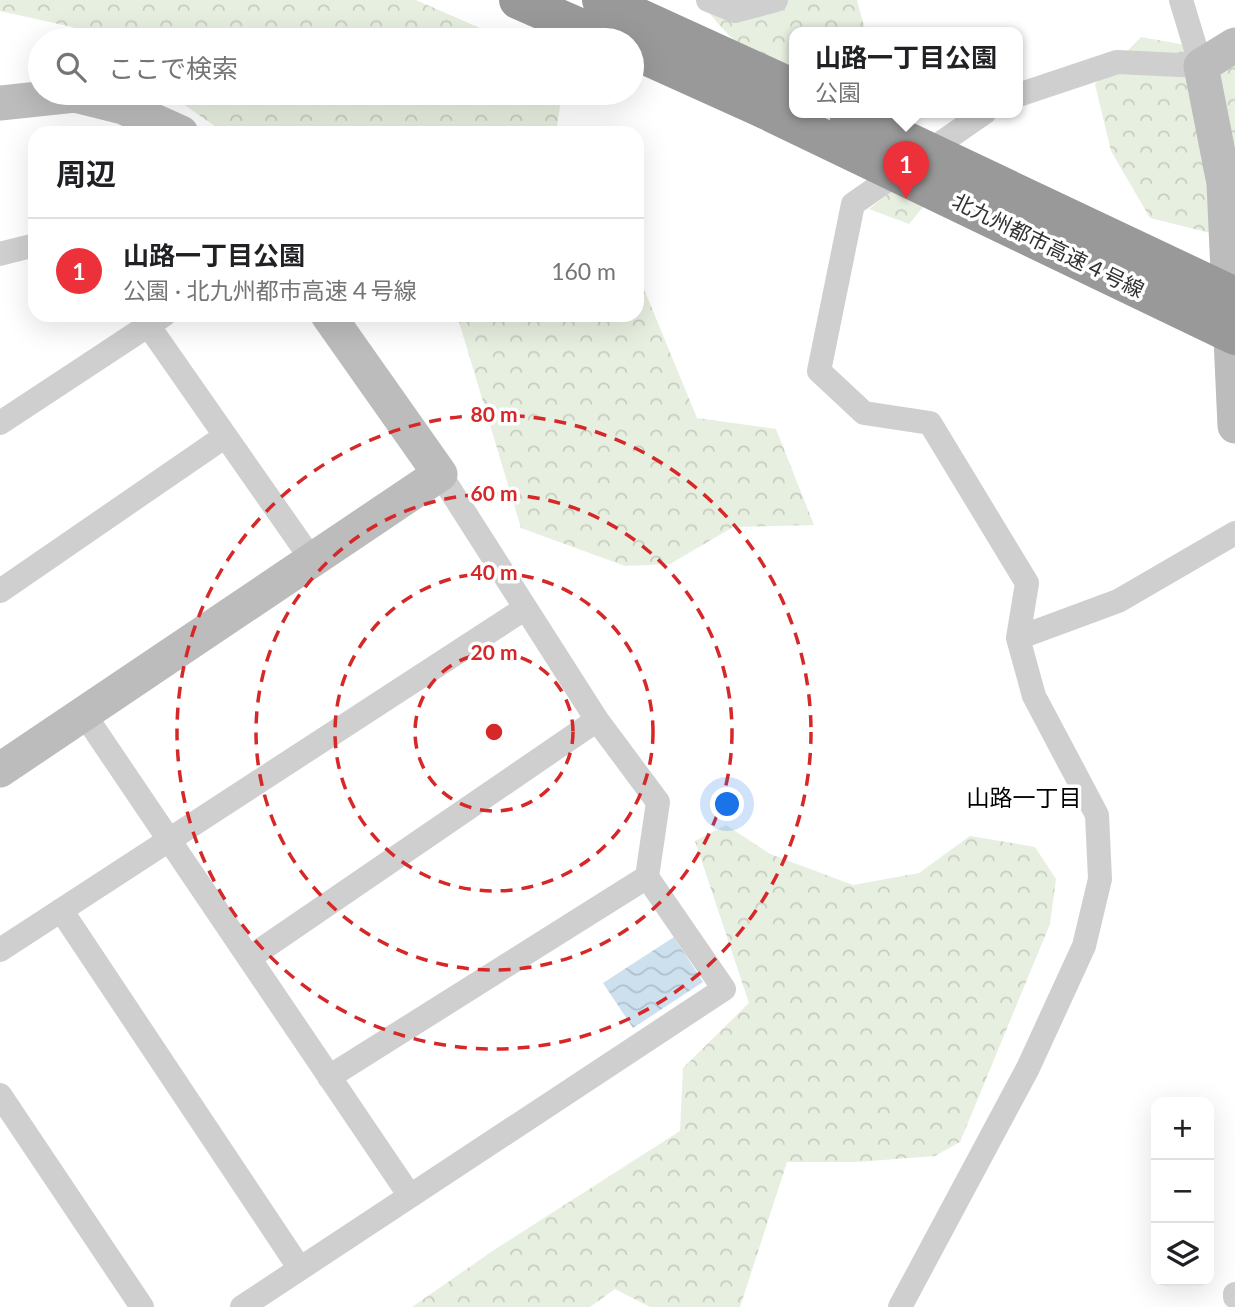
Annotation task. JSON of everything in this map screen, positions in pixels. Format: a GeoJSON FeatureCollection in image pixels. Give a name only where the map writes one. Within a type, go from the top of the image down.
{"type":"FeatureCollection","features":[{"type":"Feature","properties":{"kind":"highway"},"geometry":{"type":"LineString","coordinates":[[518,0],[582,28]]}},
{"type":"Feature","properties":{"kind":"highway","name":"北九州都市高速４号線"},"geometry":{"type":"LineString","coordinates":[[601,0],[779,92]]}},
{"type":"Feature","properties":{"kind":"highway","name":"北九州都市高速４号線"},"geometry":{"type":"LineString","coordinates":[[644,53],[779,92]]}},
{"type":"Feature","properties":{"kind":"highway","name":"北九州都市高速４号線"},"geometry":{"type":"LineString","coordinates":[[828,118],[1235,336]]}},
{"type":"Feature","properties":{"kind":"highway","name":"北九州都市高速４号線"},"geometry":{"type":"LineString","coordinates":[[859,118],[1235,296]]}},
{"type":"Feature","properties":{"kind":"street"},"geometry":{"type":"LineString","coordinates":[[708,0],[735,12],[776,0]]}},
{"type":"Feature","properties":{"kind":"street"},"geometry":{"type":"LineString","coordinates":[[1181,0],[1200,66],[1224,183],[1235,426]]}},
{"type":"Feature","properties":{"kind":"street"},"geometry":{"type":"LineString","coordinates":[[1023,93],[1117,62],[1200,66],[1235,45]]}},
{"type":"Feature","properties":{"kind":"street"},"geometry":{"type":"LineString","coordinates":[[0,103],[28,100]]}},
{"type":"Feature","properties":{"kind":"street"},"geometry":{"type":"LineString","coordinates":[[115,105],[165,126]]}},
{"type":"Feature","properties":{"kind":"street"},"geometry":{"type":"LineString","coordinates":[[900,1307],[1028,1068],[1084,946],[1100,879],[1097,815],[1034,696],[1018,638],[1027,583],[930,423],[864,413],[819,371],[853,204],[977,118]]}},
{"type":"Feature","properties":{"kind":"street"},"geometry":{"type":"LineString","coordinates":[[0,254],[28,247]]}},
{"type":"Feature","properties":{"kind":"street"},"geometry":{"type":"LineString","coordinates":[[0,423],[145,322]]}},
{"type":"Feature","properties":{"kind":"street"},"geometry":{"type":"LineString","coordinates":[[153,322],[224,437],[312,560]]}},
{"type":"Feature","properties":{"kind":"street"},"geometry":{"type":"LineString","coordinates":[[242,1307],[724,989],[647,877],[658,802],[597,720],[440,474],[333,322]]}},
{"type":"Feature","properties":{"kind":"street"},"geometry":{"type":"LineString","coordinates":[[0,591],[224,437]]}},
{"type":"Feature","properties":{"kind":"street"},"geometry":{"type":"LineString","coordinates":[[0,771],[440,474]]}},
{"type":"Feature","properties":{"kind":"street"},"geometry":{"type":"LineString","coordinates":[[1018,638],[1118,601],[1235,533]]}},
{"type":"Feature","properties":{"kind":"street"},"geometry":{"type":"LineString","coordinates":[[0,950],[524,609]]}},
{"type":"Feature","properties":{"kind":"street"},"geometry":{"type":"LineString","coordinates":[[84,714],[410,1196]]}},
{"type":"Feature","properties":{"kind":"street"},"geometry":{"type":"LineString","coordinates":[[249,958],[597,720]]}},
{"type":"Feature","properties":{"kind":"street"},"geometry":{"type":"LineString","coordinates":[[329,1077],[647,877]]}},
{"type":"Feature","properties":{"kind":"street"},"geometry":{"type":"LineString","coordinates":[[61,911],[299,1269]]}},
{"type":"Feature","properties":{"kind":"street"},"geometry":{"type":"LineString","coordinates":[[0,1095],[142,1307]]}},
{"type":"Feature","properties":{"kind":"green space"},"geometry":{"type":"Polygon","coordinates":[[[0,0],[416,0],[480,28],[73,28],[0,11],[0,0]]]}},
{"type":"Feature","properties":{"kind":"green space"},"geometry":{"type":"Polygon","coordinates":[[[700,0],[857,0],[864,27],[789,27],[789,73],[752,53],[720,26],[700,0]]]}},
{"type":"Feature","properties":{"kind":"green space"},"geometry":{"type":"Polygon","coordinates":[[[1141,37],[1185,45],[1235,46],[1235,239],[1150,218],[1111,151],[1095,84],[1141,37]]]}},
{"type":"Feature","properties":{"kind":"green space"},"geometry":{"type":"Polygon","coordinates":[[[184,105],[560,105],[557,126],[215,126],[184,105]]]}},
{"type":"Feature","properties":{"kind":"green space"},"geometry":{"type":"Polygon","coordinates":[[[906,180],[938,189],[909,224],[869,209],[906,180]]]}},
{"type":"Feature","properties":{"kind":"green space"},"geometry":{"type":"Polygon","coordinates":[[[644,289],[697,418],[776,429],[814,525],[733,527],[670,564],[625,566],[521,528],[459,322],[644,322],[644,289]]]}},
{"type":"Feature","properties":{"kind":"green space"},"geometry":{"type":"Polygon","coordinates":[[[726,825],[770,854],[853,885],[919,873],[970,836],[1035,847],[1056,879],[1050,924],[960,1142],[935,1156],[857,1162],[787,1162],[740,1307],[650,1307],[615,1289],[590,1307],[412,1307],[494,1250],[680,1131],[683,1068],[749,1003],[695,841],[726,825]]]}},
{"type":"Feature","properties":{"kind":"water"},"geometry":{"type":"Polygon","coordinates":[[[674,937],[703,982],[633,1028],[603,983],[674,937]]]}},
{"type":"Feature","properties":{"kind":"place","name":"山路一丁目公園"},"geometry":{"type":"Point","coordinates":[906,199]}},
{"type":"Feature","properties":{"kind":"district","name":"山路一丁目"},"geometry":{"type":"Point","coordinates":[1024,798]}}]}
